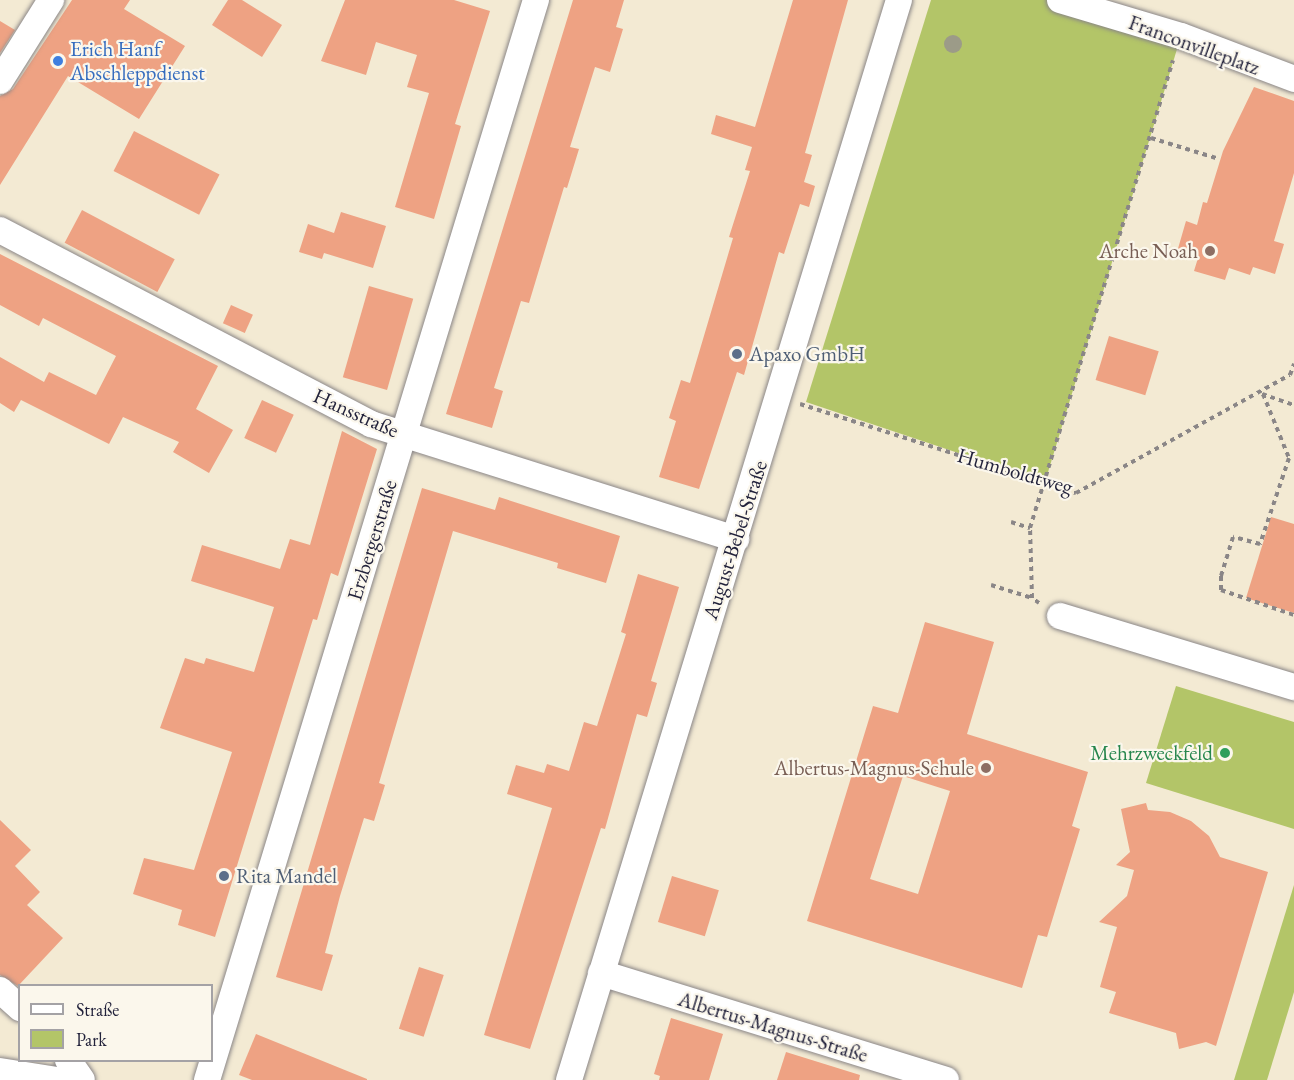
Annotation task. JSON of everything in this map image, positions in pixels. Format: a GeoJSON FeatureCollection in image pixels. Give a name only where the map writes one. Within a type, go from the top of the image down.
{"type":"FeatureCollection","features":[{"type":"Feature","properties":{"kind":"street"},"geometry":{"type":"LineString","coordinates":[[0,81],[51,0]]}},
{"type":"Feature","properties":{"kind":"street","name":"Erzbergerstraße"},"geometry":{"type":"LineString","coordinates":[[213,1060],[536,0]]}},
{"type":"Feature","properties":{"kind":"street","name":"August-Bebel-Straße"},"geometry":{"type":"LineString","coordinates":[[569,1080],[780,397],[899,0]]}},
{"type":"Feature","properties":{"kind":"street","name":"Franconvilleplatz"},"geometry":{"type":"LineString","coordinates":[[1060,0],[1181,36],[1294,80]]}},
{"type":"Feature","properties":{"kind":"street","name":"Hansstraße"},"geometry":{"type":"LineString","coordinates":[[0,230],[371,424],[736,539]]}},
{"type":"Feature","properties":{"kind":"street"},"geometry":{"type":"LineString","coordinates":[[1060,616],[1294,687]]}},
{"type":"Feature","properties":{"kind":"street","name":"Albertus-Magnus-Straße"},"geometry":{"type":"LineString","coordinates":[[601,974],[946,1080]]}},
{"type":"Feature","properties":{"kind":"street"},"geometry":{"type":"LineString","coordinates":[[0,990],[18,1006]]}},
{"type":"Feature","properties":{"kind":"street"},"geometry":{"type":"LineString","coordinates":[[69,1062],[82,1080]]}},
{"type":"Feature","properties":{"kind":"street","name":"Erzbergerstraße"},"geometry":{"type":"LineString","coordinates":[[207,1080],[212,1062]]}},
{"type":"Feature","properties":{"kind":"street"},"geometry":{"type":"LineString","coordinates":[[0,1071],[57,1080]]}},
{"type":"Feature","properties":{"kind":"path"},"geometry":{"type":"LineString","coordinates":[[1032,598],[1030,528],[1181,36]]}},
{"type":"Feature","properties":{"kind":"path"},"geometry":{"type":"LineString","coordinates":[[1151,138],[1216,158]]}},
{"type":"Feature","properties":{"kind":"path","name":"Humboldtweg"},"geometry":{"type":"LineString","coordinates":[[780,397],[1076,493],[1261,393],[1290,375],[1294,364]]}},
{"type":"Feature","properties":{"kind":"path"},"geometry":{"type":"LineString","coordinates":[[1261,393],[1294,405]]}},
{"type":"Feature","properties":{"kind":"path"},"geometry":{"type":"LineString","coordinates":[[1261,393],[1289,458],[1260,544],[1233,537],[1221,576],[1221,590],[1294,615]]}},
{"type":"Feature","properties":{"kind":"path"},"geometry":{"type":"LineString","coordinates":[[1011,522],[1030,528]]}},
{"type":"Feature","properties":{"kind":"path"},"geometry":{"type":"LineString","coordinates":[[991,585],[1032,598],[1060,616]]}},
{"type":"Feature","properties":{"kind":"green space"},"geometry":{"type":"Polygon","coordinates":[[[931,0],[1060,0],[1181,36],[1045,482],[806,402],[931,0]]]}},
{"type":"Feature","properties":{"kind":"green space","name":"Mehrzweckfeld"},"geometry":{"type":"Polygon","coordinates":[[[1176,686],[1294,722],[1294,829],[1146,783],[1176,686]]]}},
{"type":"Feature","properties":{"kind":"green space"},"geometry":{"type":"Polygon","coordinates":[[[1294,885],[1294,992],[1267,1080],[1234,1080],[1294,885]]]}},
{"type":"Feature","properties":{"kind":"building"},"geometry":{"type":"Polygon","coordinates":[[[72,0],[130,0],[124,9],[185,46],[139,119],[68,76],[0,185],[0,96],[13,89],[72,0]]]}},
{"type":"Feature","properties":{"kind":"building"},"geometry":{"type":"Polygon","coordinates":[[[228,0],[242,0],[282,25],[262,57],[212,25],[228,0]]]}},
{"type":"Feature","properties":{"kind":"building"},"geometry":{"type":"Polygon","coordinates":[[[345,0],[454,0],[490,11],[455,124],[461,126],[434,219],[395,207],[429,93],[407,87],[417,55],[376,42],[366,75],[321,61],[345,0]]]}},
{"type":"Feature","properties":{"kind":"building"},"geometry":{"type":"Polygon","coordinates":[[[573,0],[624,0],[616,27],[623,29],[610,72],[595,67],[570,147],[579,149],[567,188],[564,187],[529,303],[521,301],[494,388],[503,391],[492,428],[446,414],[573,0]]]}},
{"type":"Feature","properties":{"kind":"building"},"geometry":{"type":"Polygon","coordinates":[[[793,0],[848,0],[805,153],[812,155],[804,182],[815,186],[809,207],[800,204],[784,254],[779,252],[744,375],[737,372],[699,489],[659,477],[676,421],[669,418],[681,380],[690,383],[733,238],[729,237],[750,171],[745,170],[752,147],[711,134],[716,115],[755,127],[793,0]]]}},
{"type":"Feature","properties":{"kind":"building"},"geometry":{"type":"Polygon","coordinates":[[[0,21],[15,30],[0,53],[0,21]]]}},
{"type":"Feature","properties":{"kind":"building"},"geometry":{"type":"Polygon","coordinates":[[[1254,87],[1294,101],[1294,173],[1274,241],[1284,244],[1275,274],[1253,267],[1250,275],[1229,268],[1225,280],[1194,271],[1198,258],[1177,252],[1186,221],[1197,225],[1203,202],[1207,203],[1223,151],[1254,87]]]}},
{"type":"Feature","properties":{"kind":"building"},"geometry":{"type":"Polygon","coordinates":[[[134,131],[220,175],[199,215],[114,171],[134,131]]]}},
{"type":"Feature","properties":{"kind":"building"},"geometry":{"type":"Polygon","coordinates":[[[82,210],[175,259],[157,292],[65,243],[82,210]]]}},
{"type":"Feature","properties":{"kind":"building"},"geometry":{"type":"Polygon","coordinates":[[[341,212],[386,226],[373,268],[324,253],[322,259],[299,252],[308,224],[334,233],[341,212]]]}},
{"type":"Feature","properties":{"kind":"building"},"geometry":{"type":"Polygon","coordinates":[[[0,254],[218,366],[196,409],[233,430],[209,473],[173,452],[179,442],[123,417],[109,444],[21,400],[14,412],[0,403],[0,357],[44,382],[49,372],[96,395],[116,356],[43,318],[39,326],[0,305],[0,254]]]}},
{"type":"Feature","properties":{"kind":"building"},"geometry":{"type":"Polygon","coordinates":[[[369,286],[413,299],[387,390],[343,377],[369,286]]]}},
{"type":"Feature","properties":{"kind":"building"},"geometry":{"type":"Polygon","coordinates":[[[231,305],[253,315],[245,333],[223,323],[231,305]]]}},
{"type":"Feature","properties":{"kind":"building"},"geometry":{"type":"Polygon","coordinates":[[[1109,336],[1159,351],[1145,395],[1096,380],[1109,336]]]}},
{"type":"Feature","properties":{"kind":"building"},"geometry":{"type":"Polygon","coordinates":[[[262,400],[294,415],[276,453],[244,438],[262,400]]]}},
{"type":"Feature","properties":{"kind":"building"},"geometry":{"type":"Polygon","coordinates":[[[342,431],[377,449],[338,576],[331,573],[317,620],[313,619],[215,937],[178,925],[182,910],[133,894],[144,858],[194,870],[232,752],[160,728],[185,658],[204,664],[206,658],[254,672],[274,607],[191,581],[202,545],[280,569],[290,539],[310,545],[342,431]]]}},
{"type":"Feature","properties":{"kind":"building"},"geometry":{"type":"Polygon","coordinates":[[[422,488],[495,510],[499,497],[620,536],[606,583],[557,568],[558,563],[453,531],[379,783],[385,785],[374,821],[364,818],[340,896],[325,953],[333,955],[322,991],[276,977],[422,488]]]}},
{"type":"Feature","properties":{"kind":"building"},"geometry":{"type":"Polygon","coordinates":[[[1271,517],[1294,524],[1294,613],[1246,598],[1271,517]]]}},
{"type":"Feature","properties":{"kind":"building"},"geometry":{"type":"Polygon","coordinates":[[[638,574],[679,587],[651,681],[657,683],[647,717],[637,714],[605,829],[601,828],[530,1049],[484,1035],[552,808],[507,794],[516,765],[544,773],[547,764],[569,771],[584,722],[597,726],[626,634],[621,632],[638,574]]]}},
{"type":"Feature","properties":{"kind":"building"},"geometry":{"type":"Polygon","coordinates":[[[925,622],[994,642],[967,734],[1088,772],[1072,826],[1080,829],[1047,937],[1038,935],[1022,988],[807,921],[873,706],[898,713],[925,622]],[[903,776],[870,879],[918,894],[950,791],[903,776]]]}},
{"type":"Feature","properties":{"kind":"building"},"geometry":{"type":"Polygon","coordinates":[[[1146,803],[1148,810],[1170,812],[1191,821],[1209,836],[1220,857],[1268,872],[1216,1046],[1206,1042],[1179,1049],[1176,1033],[1109,1013],[1116,992],[1100,987],[1117,927],[1099,922],[1127,896],[1134,870],[1116,865],[1130,852],[1121,809],[1146,803]]]}},
{"type":"Feature","properties":{"kind":"building"},"geometry":{"type":"Polygon","coordinates":[[[0,820],[31,850],[15,866],[40,892],[27,905],[63,938],[18,986],[0,975],[0,820]]]}},
{"type":"Feature","properties":{"kind":"building"},"geometry":{"type":"Polygon","coordinates":[[[672,876],[719,890],[705,936],[658,922],[672,876]]]}},
{"type":"Feature","properties":{"kind":"building"},"geometry":{"type":"Polygon","coordinates":[[[419,967],[444,975],[424,1037],[399,1029],[419,967]]]}},
{"type":"Feature","properties":{"kind":"building"},"geometry":{"type":"Polygon","coordinates":[[[671,1018],[723,1034],[709,1080],[659,1080],[660,1076],[654,1074],[671,1018]]]}},
{"type":"Feature","properties":{"kind":"building"},"geometry":{"type":"Polygon","coordinates":[[[256,1034],[367,1080],[252,1080],[239,1075],[256,1034]]]}},
{"type":"Feature","properties":{"kind":"building"},"geometry":{"type":"Polygon","coordinates":[[[786,1052],[860,1075],[859,1080],[777,1080],[786,1052]]]}},
{"type":"Feature","properties":{"kind":"place","name":"Erich Hanf Abschleppdienst"},"geometry":{"type":"Point","coordinates":[58,61]}},
{"type":"Feature","properties":{"kind":"place","name":"Arche Noah"},"geometry":{"type":"Point","coordinates":[1210,251]}},
{"type":"Feature","properties":{"kind":"place","name":"Apaxo GmbH"},"geometry":{"type":"Point","coordinates":[737,354]}},
{"type":"Feature","properties":{"kind":"place","name":"Mehrzweckfeld"},"geometry":{"type":"Point","coordinates":[1225,753]}},
{"type":"Feature","properties":{"kind":"place","name":"Albertus-Magnus-Schule"},"geometry":{"type":"Point","coordinates":[986,768]}},
{"type":"Feature","properties":{"kind":"place","name":"Rita Mandel"},"geometry":{"type":"Point","coordinates":[224,876]}}]}
